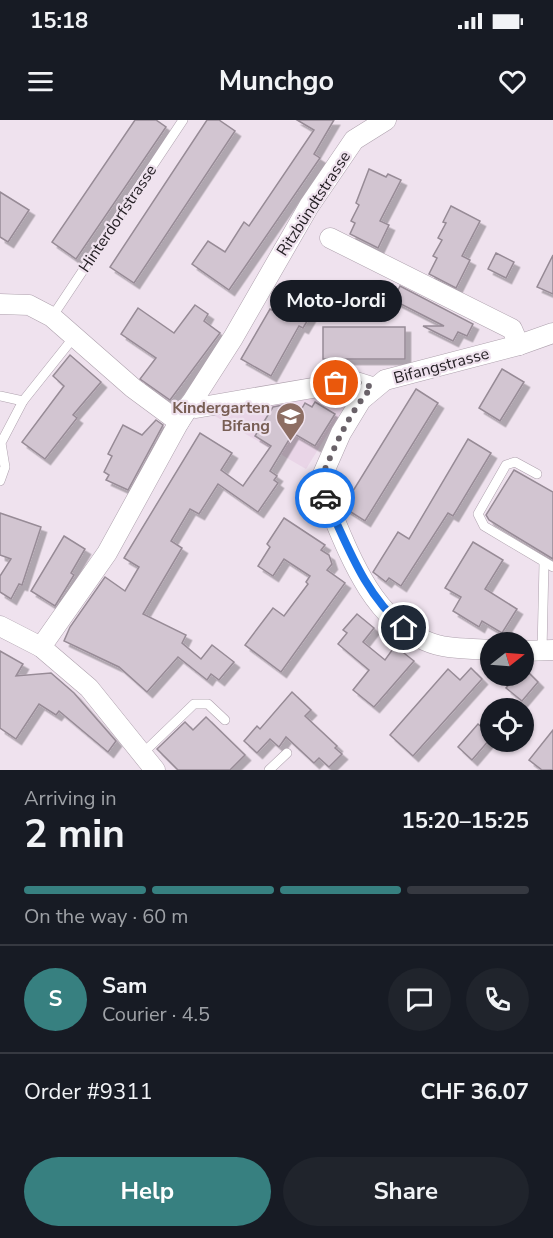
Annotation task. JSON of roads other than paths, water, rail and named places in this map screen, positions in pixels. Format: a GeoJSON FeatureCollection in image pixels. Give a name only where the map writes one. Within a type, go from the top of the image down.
{"type":"FeatureCollection","features":[{"type":"Feature","properties":{"kind":"street","name":"Ritzbündtstrasse"},"geometry":{"type":"LineString","coordinates":[[178,422],[233,338],[309,206],[354,140],[382,121]]}},
{"type":"Feature","properties":{"kind":"street"},"geometry":{"type":"LineString","coordinates":[[330,238],[512,329],[519,345]]}},
{"type":"Feature","properties":{"kind":"street"},"geometry":{"type":"LineString","coordinates":[[0,304],[29,305],[52,316],[133,388],[178,422],[108,553],[41,647]]}},
{"type":"Feature","properties":{"kind":"street","name":"Bifangstrasse"},"geometry":{"type":"LineString","coordinates":[[190,404],[196,408],[353,381],[372,387],[400,374],[519,345],[553,333]]}},
{"type":"Feature","properties":{"kind":"street"},"geometry":{"type":"LineString","coordinates":[[372,387],[361,400],[341,433],[319,483],[367,587],[385,610],[426,641],[446,647],[480,649]]}},
{"type":"Feature","properties":{"kind":"street"},"geometry":{"type":"LineString","coordinates":[[0,626],[41,647],[90,688],[155,770]]}},
{"type":"Feature","properties":{"kind":"lane","name":"Hinterdorfstrasse"},"geometry":{"type":"LineString","coordinates":[[52,316],[183,120]]}},
{"type":"Feature","properties":{"kind":"lane"},"geometry":{"type":"LineString","coordinates":[[0,481],[5,466],[1,443],[23,401],[74,337]]}},
{"type":"Feature","properties":{"kind":"lane"},"geometry":{"type":"LineString","coordinates":[[0,396],[23,401]]}},
{"type":"Feature","properties":{"kind":"lane"},"geometry":{"type":"LineString","coordinates":[[537,474],[515,462],[506,465],[478,514],[484,526],[549,565],[540,651]]}},
{"type":"Feature","properties":{"kind":"lane"},"geometry":{"type":"LineString","coordinates":[[142,754],[194,704],[208,704],[225,720]]}},
{"type":"Feature","properties":{"kind":"lane"},"geometry":{"type":"LineString","coordinates":[[268,770],[287,753]]}},
{"type":"Feature","properties":{"kind":"place","name":"Moto-Jordi"},"geometry":{"type":"Point","coordinates":[336,383]}},
{"type":"Feature","properties":{"kind":"place","name":"Kindergarten Bifang"},"geometry":{"type":"Point","coordinates":[291,442]}}]}
